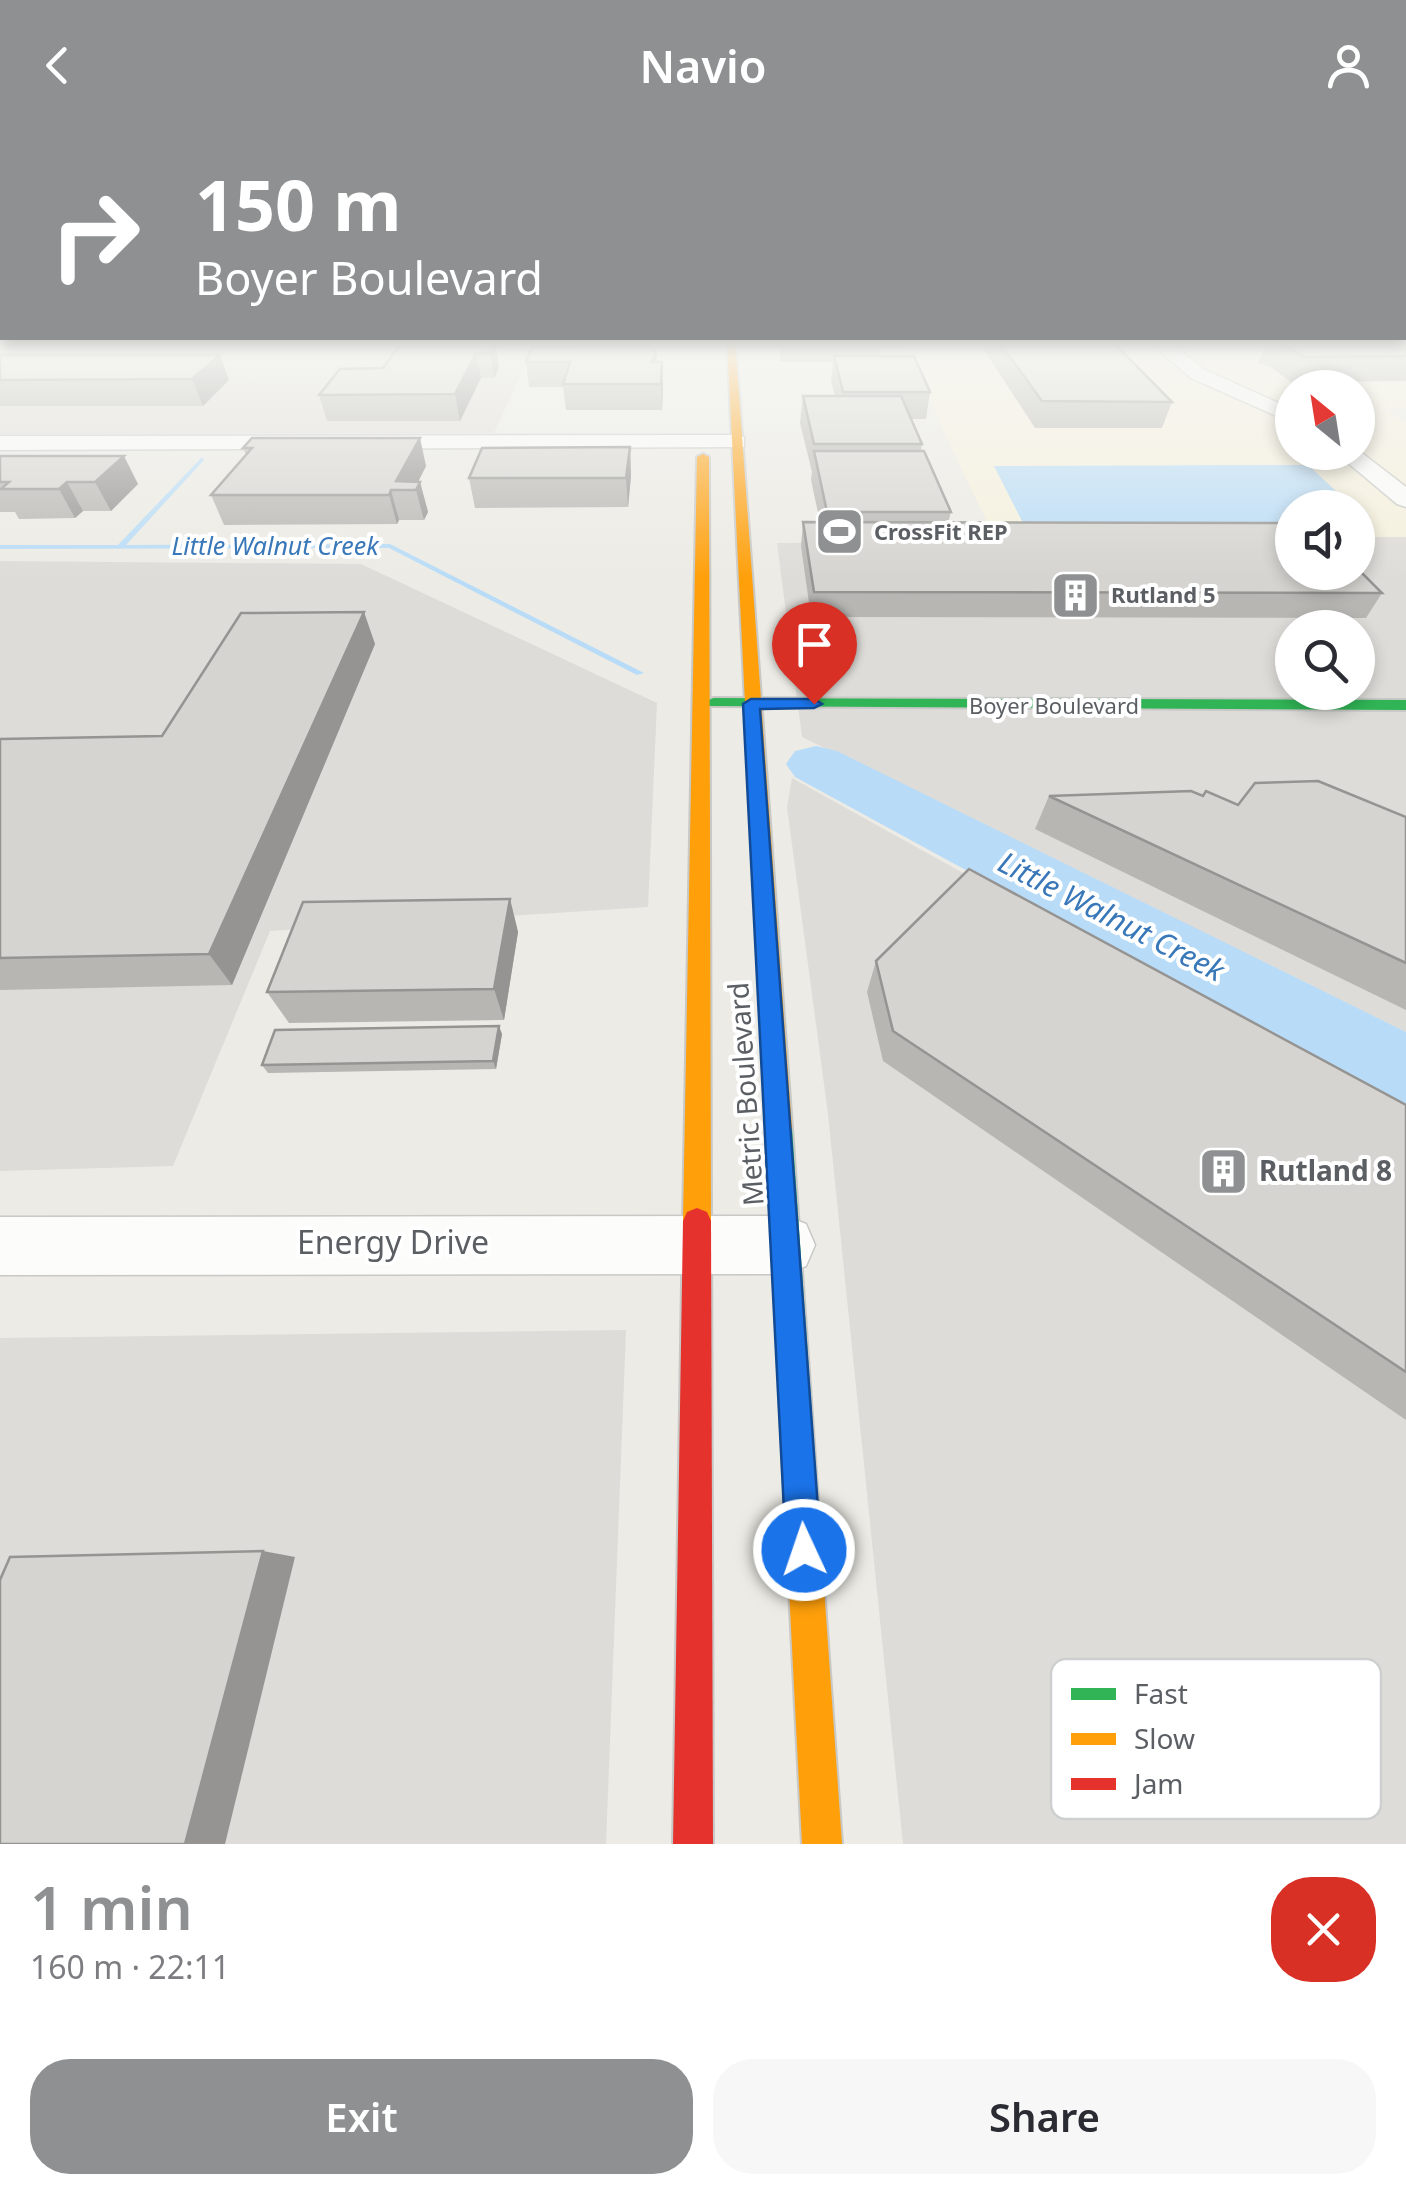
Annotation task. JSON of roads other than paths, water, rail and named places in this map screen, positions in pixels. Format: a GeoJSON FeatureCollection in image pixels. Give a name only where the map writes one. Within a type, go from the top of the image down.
{"type":"FeatureCollection","features":[{"type":"Feature","properties":{"kind":"main road","name":"Metric Boulevard"},"geometry":{"type":"LineString","coordinates":[[735,419],[822,1844]]}},
{"type":"Feature","properties":{"kind":"main road","name":"Metric Boulevard"},"geometry":{"type":"LineString","coordinates":[[693,1844],[703,433]]}},
{"type":"Feature","properties":{"kind":"main road","name":"Boyer Boulevard"},"geometry":{"type":"LineString","coordinates":[[701,704],[1406,705]]}},
{"type":"Feature","properties":{"kind":"street"},"geometry":{"type":"LineString","coordinates":[[0,443],[703,433],[736,442]]}},
{"type":"Feature","properties":{"kind":"street"},"geometry":{"type":"LineString","coordinates":[[1368,470],[1405,501]]}},
{"type":"Feature","properties":{"kind":"street","name":"Energy Drive"},"geometry":{"type":"LineString","coordinates":[[0,1246],[785,1244]]}},
{"type":"Feature","properties":{"kind":"water"},"geometry":{"type":"Polygon","coordinates":[[[1275,465],[1275,470],[1313,470],[1335,490],[1275,490],[1275,525],[1025,527],[994,466],[1275,465]]]}},
{"type":"Feature","properties":{"kind":"waterway","name":"Little Walnut Creek"},"geometry":{"type":"LineString","coordinates":[[120,547],[202,459]]}},
{"type":"Feature","properties":{"kind":"waterway","name":"Little Walnut Creek"},"geometry":{"type":"LineString","coordinates":[[120,547],[390,546],[640,673]]}},
{"type":"Feature","properties":{"kind":"waterway","name":"Little Walnut Creek"},"geometry":{"type":"LineString","coordinates":[[0,547],[120,547]]}},
{"type":"Feature","properties":{"kind":"waterway","name":"Little Walnut Creek"},"geometry":{"type":"LineString","coordinates":[[816,764],[1406,1070]]}},
{"type":"Feature","properties":{"kind":"place","name":"CrossFit REP"},"geometry":{"type":"Point","coordinates":[839,532]}},
{"type":"Feature","properties":{"kind":"place","name":"Rutland 5"},"geometry":{"type":"Point","coordinates":[1076,595]}},
{"type":"Feature","properties":{"kind":"place","name":"Rutland 8"},"geometry":{"type":"Point","coordinates":[1224,1171]}}]}
